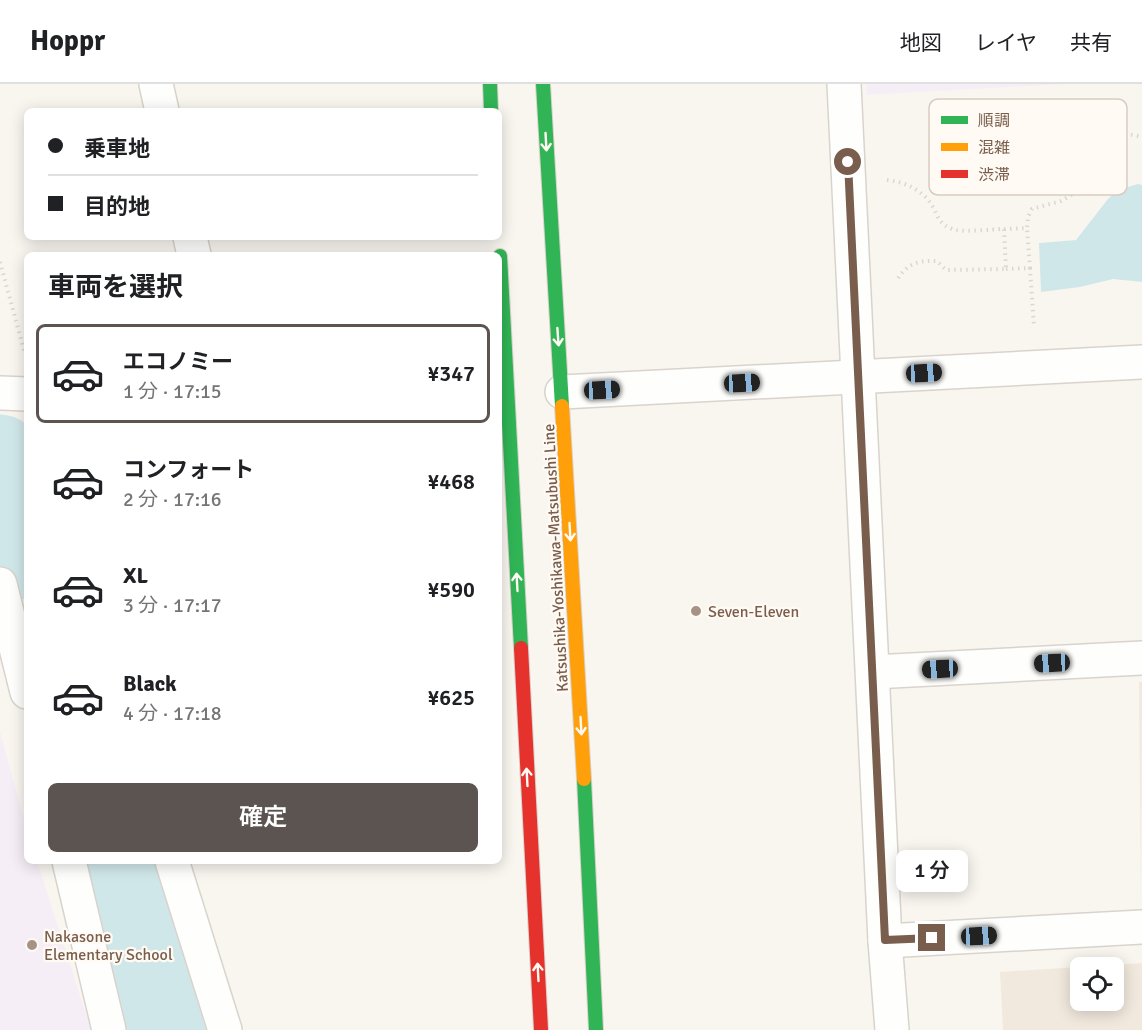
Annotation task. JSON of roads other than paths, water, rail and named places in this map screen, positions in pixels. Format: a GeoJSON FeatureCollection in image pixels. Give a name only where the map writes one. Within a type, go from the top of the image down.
{"type":"FeatureCollection","features":[{"type":"Feature","properties":{"kind":"main road"},"geometry":{"type":"LineString","coordinates":[[490,84],[491,108]]}},
{"type":"Feature","properties":{"kind":"main road","name":"Katsushika-Yoshikawa-Matsubushi Line"},"geometry":{"type":"LineString","coordinates":[[543,84],[589,864],[596,1030]]}},
{"type":"Feature","properties":{"kind":"main road"},"geometry":{"type":"LineString","coordinates":[[502,344],[541,1030]]}},
{"type":"Feature","properties":{"kind":"street"},"geometry":{"type":"LineString","coordinates":[[156,84],[161,108]]}},
{"type":"Feature","properties":{"kind":"street"},"geometry":{"type":"LineString","coordinates":[[844,84],[885,940],[892,1030]]}},
{"type":"Feature","properties":{"kind":"street"},"geometry":{"type":"LineString","coordinates":[[562,392],[1142,362]]}},
{"type":"Feature","properties":{"kind":"street"},"geometry":{"type":"LineString","coordinates":[[0,393],[24,394]]}},
{"type":"Feature","properties":{"kind":"street"},"geometry":{"type":"LineString","coordinates":[[0,584],[24,680]]}},
{"type":"Feature","properties":{"kind":"street"},"geometry":{"type":"LineString","coordinates":[[873,672],[1142,658]]}},
{"type":"Feature","properties":{"kind":"street"},"geometry":{"type":"LineString","coordinates":[[70,864],[109,1030]]}},
{"type":"Feature","properties":{"kind":"street"},"geometry":{"type":"LineString","coordinates":[[173,864],[225,1030]]}},
{"type":"Feature","properties":{"kind":"street"},"geometry":{"type":"LineString","coordinates":[[885,940],[1142,927]]}},
{"type":"Feature","properties":{"kind":"water"},"geometry":{"type":"Polygon","coordinates":[[[1142,185],[1142,282],[1113,279],[1080,287],[1041,292],[1039,243],[1076,240],[1108,199],[1112,195],[1127,195],[1127,187],[1142,185]]]}},
{"type":"Feature","properties":{"kind":"waterway"},"geometry":{"type":"LineString","coordinates":[[0,455],[24,547]]}},
{"type":"Feature","properties":{"kind":"waterway"},"geometry":{"type":"LineString","coordinates":[[112,864],[167,1030]]}},
{"type":"Feature","properties":{"kind":"place","name":"Seven-Eleven"},"geometry":{"type":"Point","coordinates":[696,611]}},
{"type":"Feature","properties":{"kind":"place","name":"Nakasone Elementary School"},"geometry":{"type":"Point","coordinates":[32,945]}}]}
